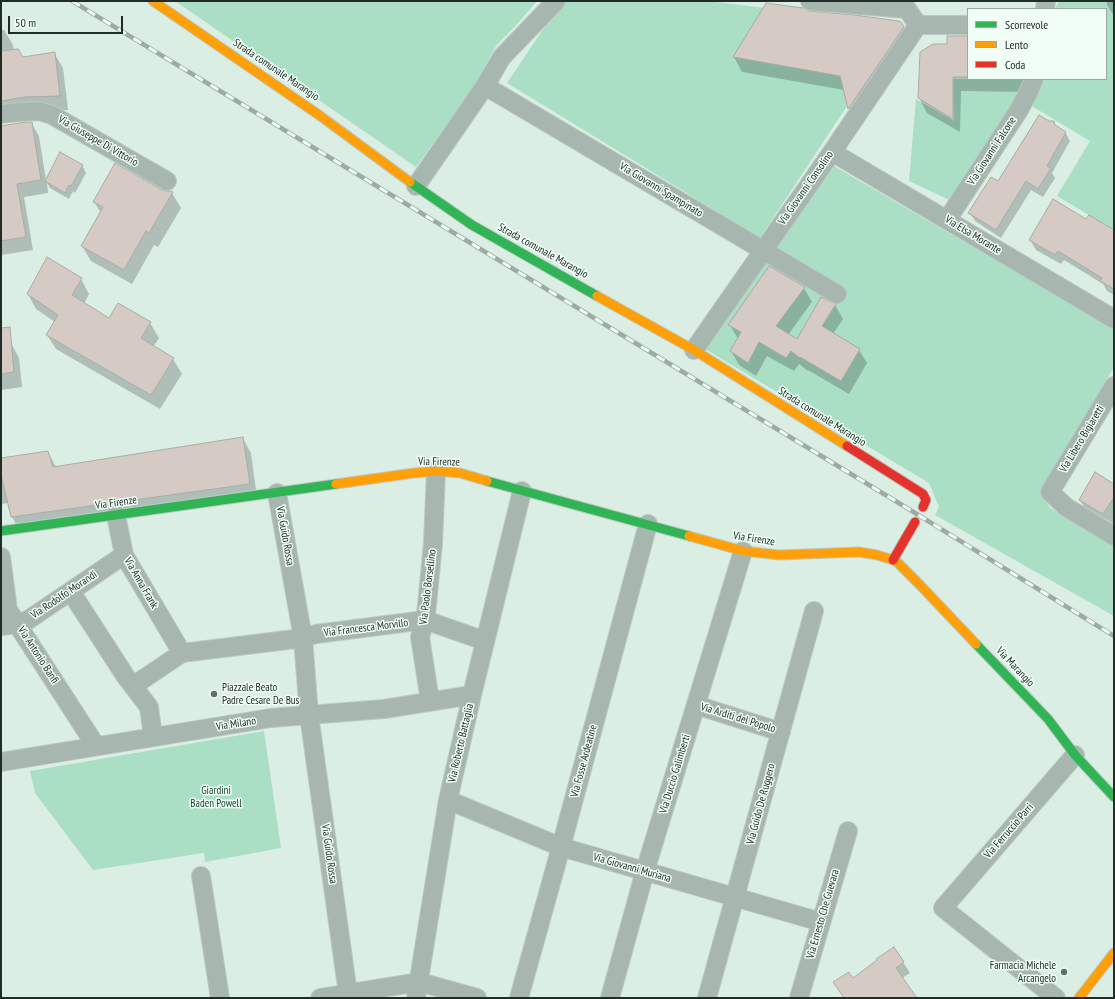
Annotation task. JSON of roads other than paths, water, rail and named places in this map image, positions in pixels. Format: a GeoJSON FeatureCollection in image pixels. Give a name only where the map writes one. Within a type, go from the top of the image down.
{"type":"FeatureCollection","features":[{"type":"Feature","properties":{"kind":"street","name":"Strada comunale Marangio"},"geometry":{"type":"LineString","coordinates":[[153,1],[320,115],[416,186],[472,225],[694,350],[923,494],[926,500],[924,508]]}},
{"type":"Feature","properties":{"kind":"street"},"geometry":{"type":"LineString","coordinates":[[416,186],[485,86],[502,57],[556,1]]}},
{"type":"Feature","properties":{"kind":"street"},"geometry":{"type":"LineString","coordinates":[[810,1],[907,5],[918,25],[967,25]]}},
{"type":"Feature","properties":{"kind":"street","name":"Via Giovanni Consolino"},"geometry":{"type":"LineString","coordinates":[[694,350],[832,152],[918,25]]}},
{"type":"Feature","properties":{"kind":"street","name":"Via Giovanni Falcone"},"geometry":{"type":"LineString","coordinates":[[947,220],[1019,110],[1034,80]]}},
{"type":"Feature","properties":{"kind":"street","name":"Via Giovanni Spampinato"},"geometry":{"type":"LineString","coordinates":[[485,86],[837,294]]}},
{"type":"Feature","properties":{"kind":"street","name":"Via Giuseppe Di Vittorio"},"geometry":{"type":"LineString","coordinates":[[1,114],[39,111],[52,115],[167,181]]}},
{"type":"Feature","properties":{"kind":"street","name":"Via Elsa Morante"},"geometry":{"type":"LineString","coordinates":[[832,152],[1114,319]]}},
{"type":"Feature","properties":{"kind":"street","name":"Via Libero Bigiaretti"},"geometry":{"type":"LineString","coordinates":[[1114,386],[1050,492],[1066,507],[1114,536]]}},
{"type":"Feature","properties":{"kind":"street","name":"Via Firenze"},"geometry":{"type":"LineString","coordinates":[[1,531],[436,471],[460,473],[742,551],[779,555],[859,552],[877,555],[893,560]]}},
{"type":"Feature","properties":{"kind":"street","name":"Via Paolo Borsellino"},"geometry":{"type":"LineString","coordinates":[[430,701],[420,636],[425,620],[433,543],[436,471]]}},
{"type":"Feature","properties":{"kind":"street","name":"Via Roberto Battaglia"},"geometry":{"type":"LineString","coordinates":[[418,990],[448,800],[522,491]]}},
{"type":"Feature","properties":{"kind":"street","name":"Via Guido Rossa"},"geometry":{"type":"LineString","coordinates":[[277,493],[307,633],[309,715],[348,994]]}},
{"type":"Feature","properties":{"kind":"street","name":"Via Anna Frank"},"geometry":{"type":"LineString","coordinates":[[116,515],[124,555],[180,650]]}},
{"type":"Feature","properties":{"kind":"street"},"geometry":{"type":"LineString","coordinates":[[893,560],[915,522]]}},
{"type":"Feature","properties":{"kind":"street","name":"Via Fosse Ardeatine"},"geometry":{"type":"LineString","coordinates":[[519,998],[648,524]]}},
{"type":"Feature","properties":{"kind":"street","name":"Via Duccio Galimberti"},"geometry":{"type":"LineString","coordinates":[[610,998],[645,871],[742,551]]}},
{"type":"Feature","properties":{"kind":"street","name":"Via Rodolfo Morandi"},"geometry":{"type":"LineString","coordinates":[[9,625],[28,620],[124,555]]}},
{"type":"Feature","properties":{"kind":"street","name":"Via Antonio Banfi"},"geometry":{"type":"LineString","coordinates":[[1,556],[9,625],[96,746]]}},
{"type":"Feature","properties":{"kind":"street","name":"Via Marangio"},"geometry":{"type":"LineString","coordinates":[[893,560],[920,585],[1048,719],[1075,755],[1114,797]]}},
{"type":"Feature","properties":{"kind":"street"},"geometry":{"type":"LineString","coordinates":[[70,592],[148,707],[153,737]]}},
{"type":"Feature","properties":{"kind":"street","name":"Via Guido De Ruggero"},"geometry":{"type":"LineString","coordinates":[[707,998],[814,611]]}},
{"type":"Feature","properties":{"kind":"street","name":"Via Francesca Morvillo"},"geometry":{"type":"LineString","coordinates":[[180,650],[307,633],[425,620],[485,641]]}},
{"type":"Feature","properties":{"kind":"street"},"geometry":{"type":"LineString","coordinates":[[129,681],[180,650]]}},
{"type":"Feature","properties":{"kind":"street","name":"Via Milano"},"geometry":{"type":"LineString","coordinates":[[1,762],[271,718],[384,709],[472,695]]}},
{"type":"Feature","properties":{"kind":"street","name":"Via Arditi del Popolo"},"geometry":{"type":"LineString","coordinates":[[696,705],[781,732]]}},
{"type":"Feature","properties":{"kind":"street","name":"Via Ferruccio Parri"},"geometry":{"type":"LineString","coordinates":[[1056,998],[943,908],[1075,755]]}},
{"type":"Feature","properties":{"kind":"street","name":"Via Giovanni Muriana"},"geometry":{"type":"LineString","coordinates":[[448,800],[561,847],[821,922]]}},
{"type":"Feature","properties":{"kind":"street","name":"Via Ernesto Che Guevara"},"geometry":{"type":"LineString","coordinates":[[799,998],[848,831]]}},
{"type":"Feature","properties":{"kind":"street"},"geometry":{"type":"LineString","coordinates":[[201,876],[220,998]]}},
{"type":"Feature","properties":{"kind":"street"},"geometry":{"type":"LineString","coordinates":[[1079,998],[1114,954]]}},
{"type":"Feature","properties":{"kind":"street"},"geometry":{"type":"LineString","coordinates":[[320,998],[348,994],[418,990],[477,998]]}},
{"type":"Feature","properties":{"kind":"railway"},"geometry":{"type":"LineString","coordinates":[[72,1],[907,508],[1114,636]]}},
{"type":"Feature","properties":{"kind":"place","name":"Piazzale Beato Padre Cesare De Bus"},"geometry":{"type":"Point","coordinates":[214,694]}},
{"type":"Feature","properties":{"kind":"place","name":"Farmacia Michele Arcangelo"},"geometry":{"type":"Point","coordinates":[1064,972]}},
{"type":"Feature","properties":{"kind":"park label","name":"Giardini Baden Powell"},"geometry":{"type":"Point","coordinates":[216,797]}}]}
